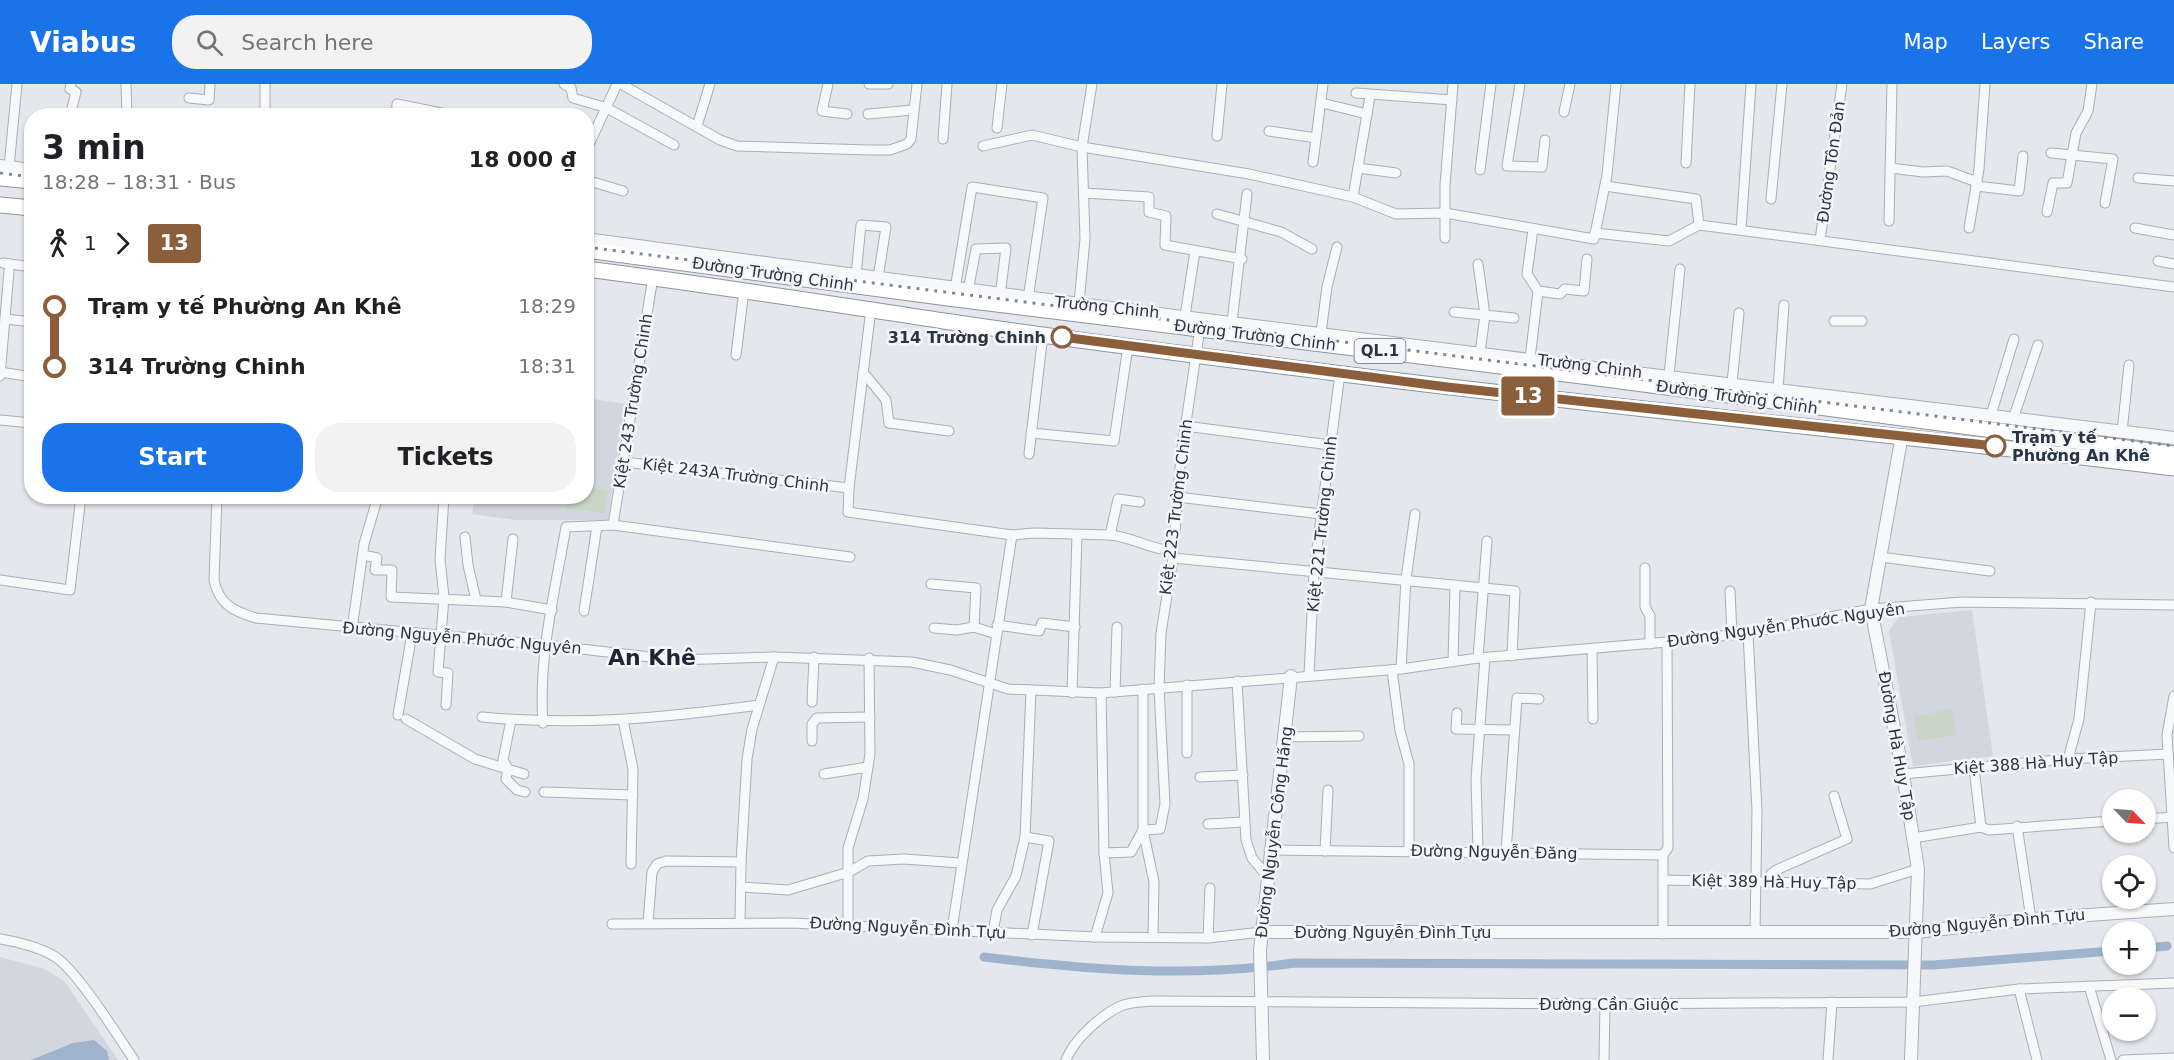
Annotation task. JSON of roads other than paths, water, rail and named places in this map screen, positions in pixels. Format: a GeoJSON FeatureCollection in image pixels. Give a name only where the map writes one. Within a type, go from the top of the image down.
{"type":"FeatureCollection","features":[{"type":"Feature","properties":{"kind":"highway"},"geometry":{"type":"LineString","coordinates":[[3,170],[24,179]]}},
{"type":"Feature","properties":{"kind":"highway"},"geometry":{"type":"LineString","coordinates":[[0,205],[24,207]]}},
{"type":"Feature","properties":{"kind":"highway","name":"Đường Trường Chinh"},"geometry":{"type":"LineString","coordinates":[[594,251],[961,293],[1200,328],[2174,454]]}},
{"type":"Feature","properties":{"kind":"highway","name":"Đường Trường Chinh"},"geometry":{"type":"LineString","coordinates":[[594,270],[770,293],[957,323],[1340,374],[1902,435],[2174,468]]}},
{"type":"Feature","properties":{"kind":"highway"},"geometry":{"type":"LineString","coordinates":[[770,293],[773,273]]}},
{"type":"Feature","properties":{"kind":"highway"},"geometry":{"type":"LineString","coordinates":[[957,323],[961,293]]}},
{"type":"Feature","properties":{"kind":"highway"},"geometry":{"type":"LineString","coordinates":[[1609,405],[1611,380]]}},
{"type":"Feature","properties":{"kind":"street"},"geometry":{"type":"LineString","coordinates":[[17,84],[3,170],[24,170]]}},
{"type":"Feature","properties":{"kind":"street"},"geometry":{"type":"LineString","coordinates":[[71,84],[70,89],[76,93],[72,108]]}},
{"type":"Feature","properties":{"kind":"street"},"geometry":{"type":"LineString","coordinates":[[126,84],[126,108]]}},
{"type":"Feature","properties":{"kind":"street"},"geometry":{"type":"LineString","coordinates":[[189,98],[209,100],[210,84]]}},
{"type":"Feature","properties":{"kind":"street"},"geometry":{"type":"LineString","coordinates":[[265,84],[265,108]]}},
{"type":"Feature","properties":{"kind":"street"},"geometry":{"type":"LineString","coordinates":[[564,84],[571,88],[573,98],[606,108],[674,146]]}},
{"type":"Feature","properties":{"kind":"street"},"geometry":{"type":"LineString","coordinates":[[594,135],[619,84],[730,144],[750,147],[890,150],[907,144],[916,84]]}},
{"type":"Feature","properties":{"kind":"street"},"geometry":{"type":"LineString","coordinates":[[697,126],[710,84]]}},
{"type":"Feature","properties":{"kind":"street"},"geometry":{"type":"LineString","coordinates":[[828,84],[822,111],[847,114]]}},
{"type":"Feature","properties":{"kind":"street"},"geometry":{"type":"LineString","coordinates":[[869,84],[888,84]]}},
{"type":"Feature","properties":{"kind":"street"},"geometry":{"type":"LineString","coordinates":[[943,140],[947,84]]}},
{"type":"Feature","properties":{"kind":"street"},"geometry":{"type":"LineString","coordinates":[[997,128],[1002,84]]}},
{"type":"Feature","properties":{"kind":"street"},"geometry":{"type":"LineString","coordinates":[[1079,303],[1085,239],[1082,147],[1092,84]]}},
{"type":"Feature","properties":{"kind":"street"},"geometry":{"type":"LineString","coordinates":[[1217,136],[1222,84]]}},
{"type":"Feature","properties":{"kind":"street"},"geometry":{"type":"LineString","coordinates":[[1313,162],[1323,84]]}},
{"type":"Feature","properties":{"kind":"street"},"geometry":{"type":"LineString","coordinates":[[1445,238],[1453,84]]}},
{"type":"Feature","properties":{"kind":"street"},"geometry":{"type":"LineString","coordinates":[[1480,170],[1491,84]]}},
{"type":"Feature","properties":{"kind":"street"},"geometry":{"type":"LineString","coordinates":[[1520,84],[1508,166],[1542,167],[1545,140]]}},
{"type":"Feature","properties":{"kind":"street"},"geometry":{"type":"LineString","coordinates":[[1564,112],[1570,84]]}},
{"type":"Feature","properties":{"kind":"street"},"geometry":{"type":"LineString","coordinates":[[983,146],[1000,144],[1026,135],[1082,147],[1249,174],[1353,197],[1396,214],[1445,213],[1594,238],[1605,186],[1616,84]]}},
{"type":"Feature","properties":{"kind":"street"},"geometry":{"type":"LineString","coordinates":[[1686,163],[1690,84]]}},
{"type":"Feature","properties":{"kind":"street"},"geometry":{"type":"LineString","coordinates":[[1741,230],[1751,84]]}},
{"type":"Feature","properties":{"kind":"street"},"geometry":{"type":"LineString","coordinates":[[1771,200],[1782,84]]}},
{"type":"Feature","properties":{"kind":"street","name":"Đường Tôn Đản"},"geometry":{"type":"LineString","coordinates":[[1820,240],[1842,84]]}},
{"type":"Feature","properties":{"kind":"street"},"geometry":{"type":"LineString","coordinates":[[1889,221],[1892,84]]}},
{"type":"Feature","properties":{"kind":"street"},"geometry":{"type":"LineString","coordinates":[[1970,228],[1984,84]]}},
{"type":"Feature","properties":{"kind":"street"},"geometry":{"type":"LineString","coordinates":[[2047,212],[2053,183],[2067,183],[2074,155],[2076,133],[2088,111],[2092,84]]}},
{"type":"Feature","properties":{"kind":"street"},"geometry":{"type":"LineString","coordinates":[[1356,93],[1370,96],[1452,100]]}},
{"type":"Feature","properties":{"kind":"street"},"geometry":{"type":"LineString","coordinates":[[1353,197],[1370,96]]}},
{"type":"Feature","properties":{"kind":"street"},"geometry":{"type":"LineString","coordinates":[[1322,103],[1367,114]]}},
{"type":"Feature","properties":{"kind":"street"},"geometry":{"type":"LineString","coordinates":[[397,108],[397,104],[417,108]]}},
{"type":"Feature","properties":{"kind":"street"},"geometry":{"type":"LineString","coordinates":[[868,114],[879,111],[913,110]]}},
{"type":"Feature","properties":{"kind":"street"},"geometry":{"type":"LineString","coordinates":[[1269,130],[1316,138]]}},
{"type":"Feature","properties":{"kind":"street"},"geometry":{"type":"LineString","coordinates":[[2051,153],[2113,159],[2105,203]]}},
{"type":"Feature","properties":{"kind":"street"},"geometry":{"type":"LineString","coordinates":[[1890,168],[1923,172],[1947,171],[1976,184],[2019,191],[2023,156]]}},
{"type":"Feature","properties":{"kind":"street"},"geometry":{"type":"LineString","coordinates":[[1358,168],[1396,173]]}},
{"type":"Feature","properties":{"kind":"street"},"geometry":{"type":"LineString","coordinates":[[2138,178],[2174,181]]}},
{"type":"Feature","properties":{"kind":"street"},"geometry":{"type":"LineString","coordinates":[[594,182],[623,191]]}},
{"type":"Feature","properties":{"kind":"street"},"geometry":{"type":"LineString","coordinates":[[1605,186],[1696,199],[1699,225]]}},
{"type":"Feature","properties":{"kind":"street"},"geometry":{"type":"LineString","coordinates":[[961,293],[972,187],[1043,198],[1028,299]]}},
{"type":"Feature","properties":{"kind":"street"},"geometry":{"type":"LineString","coordinates":[[1084,192],[1149,197],[1149,212],[1166,216],[1165,244],[1242,258]]}},
{"type":"Feature","properties":{"kind":"street","name":"Đường Trường Chinh"},"geometry":{"type":"LineString","coordinates":[[1232,322],[1242,258],[1247,194]]}},
{"type":"Feature","properties":{"kind":"street"},"geometry":{"type":"LineString","coordinates":[[1217,214],[1245,220],[1281,232],[1312,249]]}},
{"type":"Feature","properties":{"kind":"street"},"geometry":{"type":"LineString","coordinates":[[856,275],[861,225],[886,227],[878,278]]}},
{"type":"Feature","properties":{"kind":"street"},"geometry":{"type":"LineString","coordinates":[[1595,233],[1669,241],[1699,225],[2174,287]]}},
{"type":"Feature","properties":{"kind":"street"},"geometry":{"type":"LineString","coordinates":[[1528,228],[1527,274],[1538,291],[1530,359]]}},
{"type":"Feature","properties":{"kind":"street"},"geometry":{"type":"LineString","coordinates":[[2135,228],[2174,236]]}},
{"type":"Feature","properties":{"kind":"street","name":"Trường Chinh"},"geometry":{"type":"LineString","coordinates":[[594,240],[878,278],[961,293],[1079,303],[1990,416]]}},
{"type":"Feature","properties":{"kind":"street"},"geometry":{"type":"LineString","coordinates":[[1321,333],[1327,288],[1337,247]]}},
{"type":"Feature","properties":{"kind":"street"},"geometry":{"type":"LineString","coordinates":[[961,293],[976,249],[1006,248],[1000,296]]}},
{"type":"Feature","properties":{"kind":"street","name":"Đường Trường Chinh"},"geometry":{"type":"LineString","coordinates":[[1185,316],[1195,251]]}},
{"type":"Feature","properties":{"kind":"street"},"geometry":{"type":"LineString","coordinates":[[1538,291],[1560,294],[1565,289],[1584,291],[1587,259]]}},
{"type":"Feature","properties":{"kind":"street"},"geometry":{"type":"LineString","coordinates":[[2158,261],[2174,264]]}},
{"type":"Feature","properties":{"kind":"street"},"geometry":{"type":"LineString","coordinates":[[1478,264],[1484,316],[1480,353]]}},
{"type":"Feature","properties":{"kind":"street"},"geometry":{"type":"LineString","coordinates":[[24,267],[6,267],[6,319],[0,374],[24,376]]}},
{"type":"Feature","properties":{"kind":"street"},"geometry":{"type":"LineString","coordinates":[[1669,375],[1680,270]]}},
{"type":"Feature","properties":{"kind":"street","name":"Kiệt 243 Trường Chinh"},"geometry":{"type":"LineString","coordinates":[[614,525],[653,277]]}},
{"type":"Feature","properties":{"kind":"street","name":"Đường Trường Chinh"},"geometry":{"type":"LineString","coordinates":[[736,354],[744,290]]}},
{"type":"Feature","properties":{"kind":"street"},"geometry":{"type":"LineString","coordinates":[[1778,389],[1784,305]]}},
{"type":"Feature","properties":{"kind":"street"},"geometry":{"type":"LineString","coordinates":[[871,309],[847,510],[855,514],[1012,535],[1034,533],[1129,537],[1173,554],[1515,591],[1512,656]]}},
{"type":"Feature","properties":{"kind":"street"},"geometry":{"type":"LineString","coordinates":[[1454,312],[1514,318]]}},
{"type":"Feature","properties":{"kind":"street"},"geometry":{"type":"LineString","coordinates":[[1732,383],[1739,313]]}},
{"type":"Feature","properties":{"kind":"street"},"geometry":{"type":"LineString","coordinates":[[6,319],[24,321]]}},
{"type":"Feature","properties":{"kind":"street"},"geometry":{"type":"LineString","coordinates":[[1834,321],[1862,321]]}},
{"type":"Feature","properties":{"kind":"street","name":"Kiệt 223 Trường Chinh"},"geometry":{"type":"LineString","coordinates":[[1143,830],[1160,829],[1165,804],[1160,688],[1161,633],[1173,554],[1185,426],[1200,328]]}},
{"type":"Feature","properties":{"kind":"street"},"geometry":{"type":"LineString","coordinates":[[1029,454],[1043,334]]}},
{"type":"Feature","properties":{"kind":"street"},"geometry":{"type":"LineString","coordinates":[[2014,339],[1990,416],[2174,438]]}},
{"type":"Feature","properties":{"kind":"street"},"geometry":{"type":"LineString","coordinates":[[2013,419],[2038,345]]}},
{"type":"Feature","properties":{"kind":"street"},"geometry":{"type":"LineString","coordinates":[[1031,433],[1114,441],[1128,346]]}},
{"type":"Feature","properties":{"kind":"street"},"geometry":{"type":"LineString","coordinates":[[2122,432],[2129,365]]}},
{"type":"Feature","properties":{"kind":"street"},"geometry":{"type":"LineString","coordinates":[[863,372],[886,400],[888,422],[949,431]]}},
{"type":"Feature","properties":{"kind":"street","name":"Kiệt 221 Trường Chinh"},"geometry":{"type":"LineString","coordinates":[[1309,675],[1314,571],[1340,374]]}},
{"type":"Feature","properties":{"kind":"street"},"geometry":{"type":"LineString","coordinates":[[0,420],[24,422]]}},
{"type":"Feature","properties":{"kind":"street"},"geometry":{"type":"LineString","coordinates":[[1185,426],[1330,445]]}},
{"type":"Feature","properties":{"kind":"street","name":"Đường Hà Huy Tập"},"geometry":{"type":"LineString","coordinates":[[1902,435],[1871,609],[1904,774],[1918,870],[1911,1060]]}},
{"type":"Feature","properties":{"kind":"street","name":"Kiệt 243A Trường Chinh"},"geometry":{"type":"LineString","coordinates":[[624,462],[849,488]]}},
{"type":"Feature","properties":{"kind":"street"},"geometry":{"type":"LineString","coordinates":[[1178,497],[1322,514]]}},
{"type":"Feature","properties":{"kind":"street"},"geometry":{"type":"LineString","coordinates":[[1110,536],[1118,499],[1140,502]]}},
{"type":"Feature","properties":{"kind":"street"},"geometry":{"type":"LineString","coordinates":[[0,580],[70,590],[80,504]]}},
{"type":"Feature","properties":{"kind":"street","name":"Đường Nguyễn Phước Nguyên"},"geometry":{"type":"LineString","coordinates":[[217,504],[214,581],[224,604],[235,612],[256,618],[546,645],[677,660],[774,657],[870,658],[912,662],[950,670],[1008,689],[1031,691],[1101,693],[1396,669],[1482,658],[1748,633],[1871,609],[1962,602],[2091,602],[2174,605]]}},
{"type":"Feature","properties":{"kind":"street"},"geometry":{"type":"LineString","coordinates":[[352,628],[363,555],[376,504]]}},
{"type":"Feature","properties":{"kind":"street"},"geometry":{"type":"LineString","coordinates":[[443,504],[440,559],[444,597],[438,672],[448,673],[446,705]]}},
{"type":"Feature","properties":{"kind":"street"},"geometry":{"type":"LineString","coordinates":[[1409,850],[1409,764],[1400,731],[1396,669],[1415,514]]}},
{"type":"Feature","properties":{"kind":"street"},"geometry":{"type":"LineString","coordinates":[[543,723],[542,698],[546,645],[566,527],[614,525],[850,557]]}},
{"type":"Feature","properties":{"kind":"street"},"geometry":{"type":"LineString","coordinates":[[584,611],[597,526]]}},
{"type":"Feature","properties":{"kind":"street"},"geometry":{"type":"LineString","coordinates":[[952,930],[960,863],[1012,535]]}},
{"type":"Feature","properties":{"kind":"street"},"geometry":{"type":"LineString","coordinates":[[1072,693],[1077,535]]}},
{"type":"Feature","properties":{"kind":"street"},"geometry":{"type":"LineString","coordinates":[[465,537],[468,565],[476,600]]}},
{"type":"Feature","properties":{"kind":"street"},"geometry":{"type":"LineString","coordinates":[[506,602],[513,539]]}},
{"type":"Feature","properties":{"kind":"street"},"geometry":{"type":"LineString","coordinates":[[1478,851],[1476,786],[1480,729],[1483,588],[1487,541]]}},
{"type":"Feature","properties":{"kind":"street"},"geometry":{"type":"LineString","coordinates":[[363,555],[377,558],[375,570],[392,570],[391,597],[444,597],[506,602],[552,610]]}},
{"type":"Feature","properties":{"kind":"street"},"geometry":{"type":"LineString","coordinates":[[1880,557],[1990,571]]}},
{"type":"Feature","properties":{"kind":"street","name":"Đường Nguyễn Phước Nguyên"},"geometry":{"type":"LineString","coordinates":[[1645,568],[1645,607],[1650,616],[1650,644]]}},
{"type":"Feature","properties":{"kind":"street"},"geometry":{"type":"LineString","coordinates":[[931,584],[976,588],[974,627]]}},
{"type":"Feature","properties":{"kind":"street"},"geometry":{"type":"LineString","coordinates":[[1453,662],[1455,585]]}},
{"type":"Feature","properties":{"kind":"street"},"geometry":{"type":"LineString","coordinates":[[1730,591],[1732,634]]}},
{"type":"Feature","properties":{"kind":"street"},"geometry":{"type":"LineString","coordinates":[[2068,759],[2079,719],[2091,602]]}},
{"type":"Feature","properties":{"kind":"street"},"geometry":{"type":"LineString","coordinates":[[934,628],[956,630],[974,627],[1039,631],[1042,623],[1075,627]]}},
{"type":"Feature","properties":{"kind":"street"},"geometry":{"type":"LineString","coordinates":[[1115,692],[1118,627]]}},
{"type":"Feature","properties":{"kind":"street"},"geometry":{"type":"LineString","coordinates":[[412,633],[402,717],[475,759],[524,774]]}},
{"type":"Feature","properties":{"kind":"street"},"geometry":{"type":"LineString","coordinates":[[1748,633],[1757,811],[1755,933]]}},
{"type":"Feature","properties":{"kind":"street"},"geometry":{"type":"LineString","coordinates":[[1663,934],[1663,855],[1668,848],[1667,642]]}},
{"type":"Feature","properties":{"kind":"street"},"geometry":{"type":"LineString","coordinates":[[1592,649],[1593,719]]}},
{"type":"Feature","properties":{"kind":"street"},"geometry":{"type":"LineString","coordinates":[[740,923],[747,759],[759,705],[774,657]]}},
{"type":"Feature","properties":{"kind":"street"},"geometry":{"type":"LineString","coordinates":[[812,702],[814,657]]}},
{"type":"Feature","properties":{"kind":"street"},"geometry":{"type":"LineString","coordinates":[[848,925],[848,848],[863,799],[868,767],[870,658]]}},
{"type":"Feature","properties":{"kind":"street","name":"Đường Nguyễn Công Hãng"},"geometry":{"type":"LineString","coordinates":[[1263,1060],[1262,932],[1269,850],[1291,676]]}},
{"type":"Feature","properties":{"kind":"street"},"geometry":{"type":"LineString","coordinates":[[1238,681],[1244,822],[1248,850],[1267,876]]}},
{"type":"Feature","properties":{"kind":"street"},"geometry":{"type":"LineString","coordinates":[[1187,685],[1187,753]]}},
{"type":"Feature","properties":{"kind":"street"},"geometry":{"type":"LineString","coordinates":[[1143,689],[1143,830],[1154,882],[1153,937]]}},
{"type":"Feature","properties":{"kind":"street"},"geometry":{"type":"LineString","coordinates":[[993,932],[997,910],[1016,876],[1025,837],[1031,691]]}},
{"type":"Feature","properties":{"kind":"street"},"geometry":{"type":"LineString","coordinates":[[1095,937],[1108,893],[1104,853],[1101,693]]}},
{"type":"Feature","properties":{"kind":"street"},"geometry":{"type":"LineString","coordinates":[[2174,696],[2167,735],[2174,848]]}},
{"type":"Feature","properties":{"kind":"street"},"geometry":{"type":"LineString","coordinates":[[1506,852],[1517,698],[1539,699]]}},
{"type":"Feature","properties":{"kind":"street"},"geometry":{"type":"LineString","coordinates":[[482,717],[543,723],[623,720],[673,717],[759,705]]}},
{"type":"Feature","properties":{"kind":"street"},"geometry":{"type":"LineString","coordinates":[[1457,713],[1456,729],[1514,730]]}},
{"type":"Feature","properties":{"kind":"street"},"geometry":{"type":"LineString","coordinates":[[812,741],[812,724],[817,718],[870,717]]}},
{"type":"Feature","properties":{"kind":"street"},"geometry":{"type":"LineString","coordinates":[[511,720],[503,760],[508,769],[508,782],[517,790],[525,792]]}},
{"type":"Feature","properties":{"kind":"street"},"geometry":{"type":"LineString","coordinates":[[623,720],[633,769],[631,864]]}},
{"type":"Feature","properties":{"kind":"street"},"geometry":{"type":"LineString","coordinates":[[1284,737],[1359,736]]}},
{"type":"Feature","properties":{"kind":"street","name":"Kiệt 388 Hà Huy Tập"},"geometry":{"type":"LineString","coordinates":[[1904,774],[2068,759],[2168,754]]}},
{"type":"Feature","properties":{"kind":"street"},"geometry":{"type":"LineString","coordinates":[[824,774],[868,767]]}},
{"type":"Feature","properties":{"kind":"street"},"geometry":{"type":"LineString","coordinates":[[1974,768],[1981,827]]}},
{"type":"Feature","properties":{"kind":"street"},"geometry":{"type":"LineString","coordinates":[[1200,777],[1243,775]]}},
{"type":"Feature","properties":{"kind":"street"},"geometry":{"type":"LineString","coordinates":[[1326,851],[1328,790]]}},
{"type":"Feature","properties":{"kind":"street"},"geometry":{"type":"LineString","coordinates":[[544,792],[633,795]]}},
{"type":"Feature","properties":{"kind":"street"},"geometry":{"type":"LineString","coordinates":[[1771,882],[1771,874],[1776,870],[1847,839],[1834,796]]}},
{"type":"Feature","properties":{"kind":"street"},"geometry":{"type":"LineString","coordinates":[[2156,818],[2173,817]]}},
{"type":"Feature","properties":{"kind":"street"},"geometry":{"type":"LineString","coordinates":[[1913,838],[1981,827],[1989,830],[2102,821]]}},
{"type":"Feature","properties":{"kind":"street"},"geometry":{"type":"LineString","coordinates":[[1208,824],[1244,822]]}},
{"type":"Feature","properties":{"kind":"street"},"geometry":{"type":"LineString","coordinates":[[2017,826],[2031,919]]}},
{"type":"Feature","properties":{"kind":"street"},"geometry":{"type":"LineString","coordinates":[[1104,853],[1131,852],[1143,830]]}},
{"type":"Feature","properties":{"kind":"street"},"geometry":{"type":"LineString","coordinates":[[1025,837],[1049,841],[1032,935]]}},
{"type":"Feature","properties":{"kind":"street","name":"Đường Nguyễn Đăng"},"geometry":{"type":"LineString","coordinates":[[1269,850],[1663,855]]}},
{"type":"Feature","properties":{"kind":"street"},"geometry":{"type":"LineString","coordinates":[[741,887],[788,890],[849,872],[868,861],[904,859],[960,863]]}},
{"type":"Feature","properties":{"kind":"street"},"geometry":{"type":"LineString","coordinates":[[648,923],[652,872],[657,864],[666,861],[741,862]]}},
{"type":"Feature","properties":{"kind":"street","name":"Kiệt 389 Hà Huy Tập"},"geometry":{"type":"LineString","coordinates":[[1663,880],[1870,884],[1918,870]]}},
{"type":"Feature","properties":{"kind":"street"},"geometry":{"type":"LineString","coordinates":[[1209,938],[1210,888]]}},
{"type":"Feature","properties":{"kind":"street","name":"Đường Nguyễn Đình Tựu"},"geometry":{"type":"LineString","coordinates":[[612,924],[848,925],[1032,935],[1209,938],[1262,932],[1663,934],[1916,932],[2031,919],[2174,909]]}},
{"type":"Feature","properties":{"kind":"street"},"geometry":{"type":"LineString","coordinates":[[0,939],[56,957],[90,996],[134,1060]]}},
{"type":"Feature","properties":{"kind":"street","name":"Đường Cần Giuộc"},"geometry":{"type":"LineString","coordinates":[[1066,1060],[1074,1046],[1101,1020],[1124,1005],[1151,1001],[1605,1004],[1913,1002],[2019,989],[2174,983]]}},
{"type":"Feature","properties":{"kind":"street"},"geometry":{"type":"LineString","coordinates":[[2089,986],[2111,1060]]}},
{"type":"Feature","properties":{"kind":"street"},"geometry":{"type":"LineString","coordinates":[[2019,989],[2037,1060]]}},
{"type":"Feature","properties":{"kind":"street"},"geometry":{"type":"LineString","coordinates":[[1828,1060],[1832,1002]]}},
{"type":"Feature","properties":{"kind":"street"},"geometry":{"type":"LineString","coordinates":[[1604,1060],[1605,1004]]}},
{"type":"Feature","properties":{"kind":"street"},"geometry":{"type":"LineString","coordinates":[[2123,1060],[2174,1058]]}},
{"type":"Feature","properties":{"kind":"water"},"geometry":{"type":"Polygon","coordinates":[[[94,1040],[107,1051],[109,1060],[31,1060],[73,1043],[94,1040]]]}},
{"type":"Feature","properties":{"kind":"waterway"},"geometry":{"type":"LineString","coordinates":[[2156,947],[2167,946]]}},
{"type":"Feature","properties":{"kind":"waterway"},"geometry":{"type":"LineString","coordinates":[[984,957],[1100,969],[1177,971],[1255,968],[1294,963],[1933,965],[2102,952]]}},
{"type":"Feature","properties":{"kind":"railway"},"geometry":{"type":"LineString","coordinates":[[0,173],[24,176]]}},
{"type":"Feature","properties":{"kind":"railway"},"geometry":{"type":"LineString","coordinates":[[594,248],[2174,446]]}},
{"type":"Feature","properties":{"kind":"place","name":"314 Trường Chinh"},"geometry":{"type":"Point","coordinates":[1062,337]}},
{"type":"Feature","properties":{"kind":"place","name":"Trạm y tế Phường An Khê"},"geometry":{"type":"Point","coordinates":[1995,446]}},
{"type":"Feature","properties":{"kind":"district","name":"An Khê"},"geometry":{"type":"Point","coordinates":[652,657]}}]}
